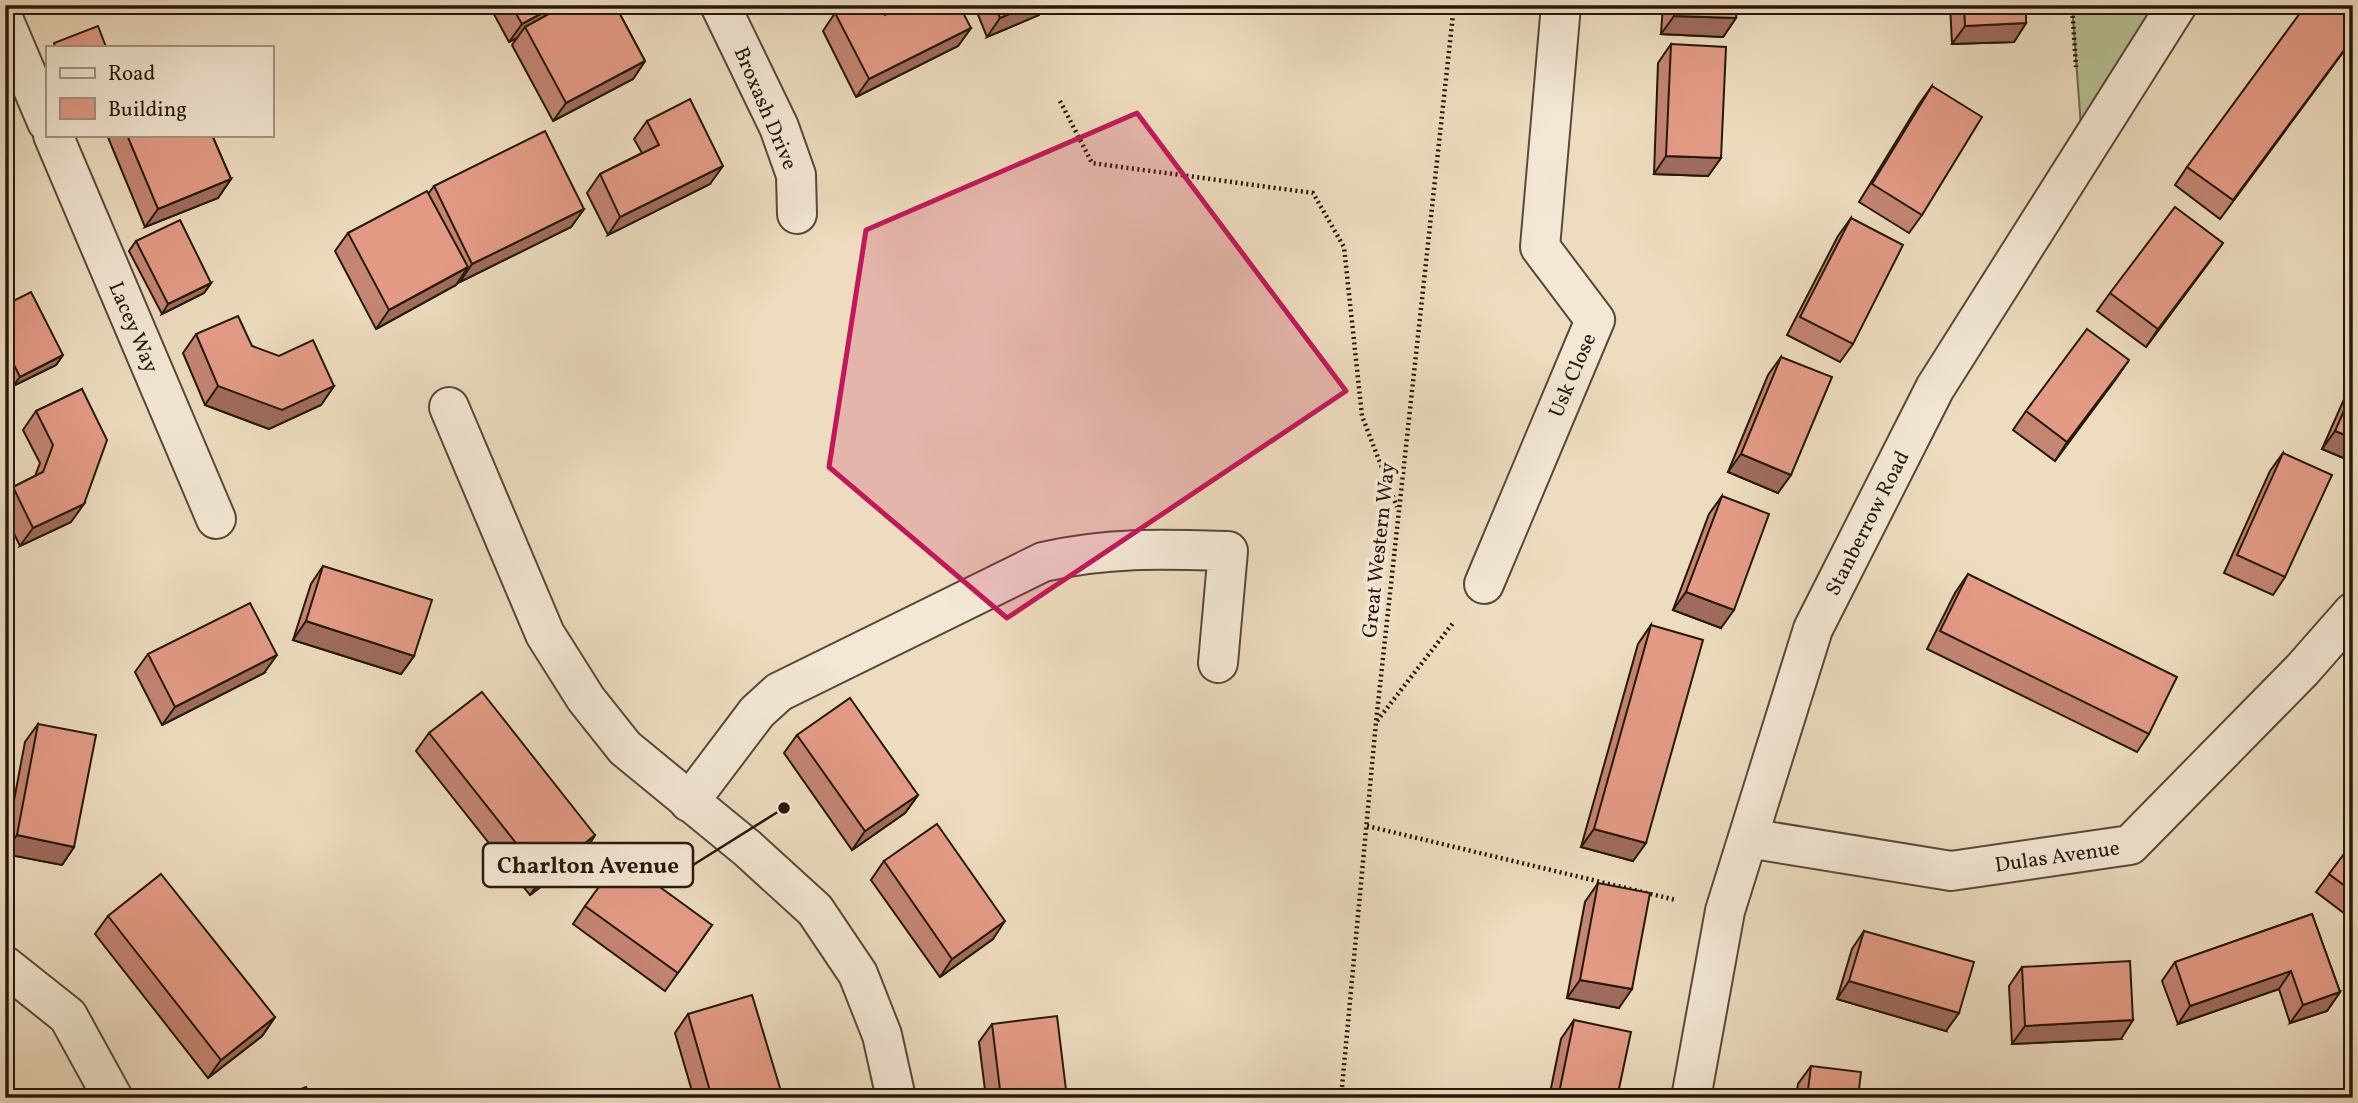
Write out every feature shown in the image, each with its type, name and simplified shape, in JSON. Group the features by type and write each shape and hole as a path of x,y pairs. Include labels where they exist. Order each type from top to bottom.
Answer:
{"street":[{"name":"Broxash Drive","path":"720,5 779,127 796,175 797,214"},
{"name":"Usk Close","path":"1484,584 1595,320 1540,247 1561,5"},
{"name":"Stanberrow Road","path":"1690,1098 1725,911 1814,629 1935,388 2177,5"},
{"path":"5,23 46,120"},
{"name":"Lacey Way","path":"53,136 216,519"},
{"path":"449,407 545,634 586,699 625,748 747,848 815,910 858,974 882,1035 895,1098"},
{"path":"689,802 757,712 779,692 1043,562 1089,551 1138,548 1228,551 1218,663"},
{"name":"Dulas Avenue","path":"1748,838 1951,871 2130,845 2302,670 2353,612"},
{"path":"5,967 68,1016 113,1098"}],"path":[{"name":"Great Western Way","path":"1341,1098 1376,722 1454,5"},
{"path":"1060,101 1092,163 1313,193 1344,247 1362,416 1398,510"},
{"path":"1376,722 1484,584"},
{"path":"1367,826 1725,911"}],"highlighted area":[{"path":"1137,113 1346,391 1007,618 829,467 866,230"}],"green space":[{"path":"2072,5 2177,5 2083,154"}],"building":[{"path":"511,5 557,5 522,24"},
{"path":"565,5 615,5 645,61 566,103 525,27"},
{"path":"850,5 880,5 885,15 904,5 959,5 971,28 869,79 835,13"},
{"path":"994,5 1031,5 1000,18"},
{"path":"1675,5 1737,5 1736,18 1674,16"},
{"path":"1964,5 2026,5 2026,23 1965,26"},
{"path":"2306,5 2353,5 2353,38 2233,200 2187,167"},
{"path":"98,26 106,46 55,46 54,43"},
{"path":"1671,44 1726,47 1721,158 1666,156"},
{"path":"1932,86 1982,117 1922,215 1872,184"},
{"path":"690,99 723,166 620,217 600,174 659,145 647,121"},
{"path":"545,131 584,209 472,264 434,186"},
{"path":"127,136 212,136 231,179 158,209"},
{"path":"427,191 468,267 389,310 348,233"},
{"path":"2175,207 2223,243 2158,329 2110,293"},
{"path":"1851,218 1903,245 1853,344 1800,317"},
{"path":"180,220 211,283 168,304 136,241"},
{"path":"5,269 11,280 5,283"},
{"path":"31,292 63,355 20,377 5,347 5,305"},
{"path":"238,316 252,346 279,356 313,340 334,386 282,410 218,386 196,334"},
{"path":"2087,329 2129,360 2067,442 2026,411"},
{"path":"1781,357 1832,377 1791,475 1741,454"},
{"path":"82,389 107,440 84,504 33,528 13,487 43,472 53,445 36,411"},
{"path":"2353,390 2353,438 2335,431"},
{"path":"2283,453 2332,475 2285,577 2237,555"},
{"path":"1722,496 1769,514 1734,610 1686,592"},
{"path":"323,566 432,600 414,656 306,621"},
{"path":"1968,574 2177,677 2149,734 1940,631"},
{"path":"250,603 277,655 175,707 148,654"},
{"path":"1651,625 1703,640 1646,843 1594,829"},
{"path":"482,692 595,835 543,877 429,733"},
{"path":"850,698 918,795 865,831 797,735"},
{"path":"38,724 96,735 74,847 17,835"},
{"path":"937,824 1005,921 952,959 884,861"},
{"path":"2353,842 2353,892 2329,874"},
{"path":"620,858 712,925 678,973 585,906"},
{"path":"161,874 275,1017 221,1060 108,916"},
{"path":"1598,883 1650,893 1632,989 1580,980"},
{"path":"2312,914 2340,992 2303,1005 2291,971 2190,1006 2175,962"},
{"path":"1864,931 1974,962 1959,1013 1849,981"},
{"path":"2130,961 2133,1020 2025,1026 2022,967"},
{"path":"752,995 783,1098 712,1098 688,1014"},
{"path":"1057,1016 1067,1098 1001,1098 992,1024"},
{"path":"1574,1020 1631,1032 1617,1098 1558,1098"},
{"path":"1811,1066 1861,1072 1858,1098 1807,1098"},
{"path":"306,1087 311,1098 279,1098"}],"place":[{"name":"Charlton Avenue","path":"784,808"}]}
